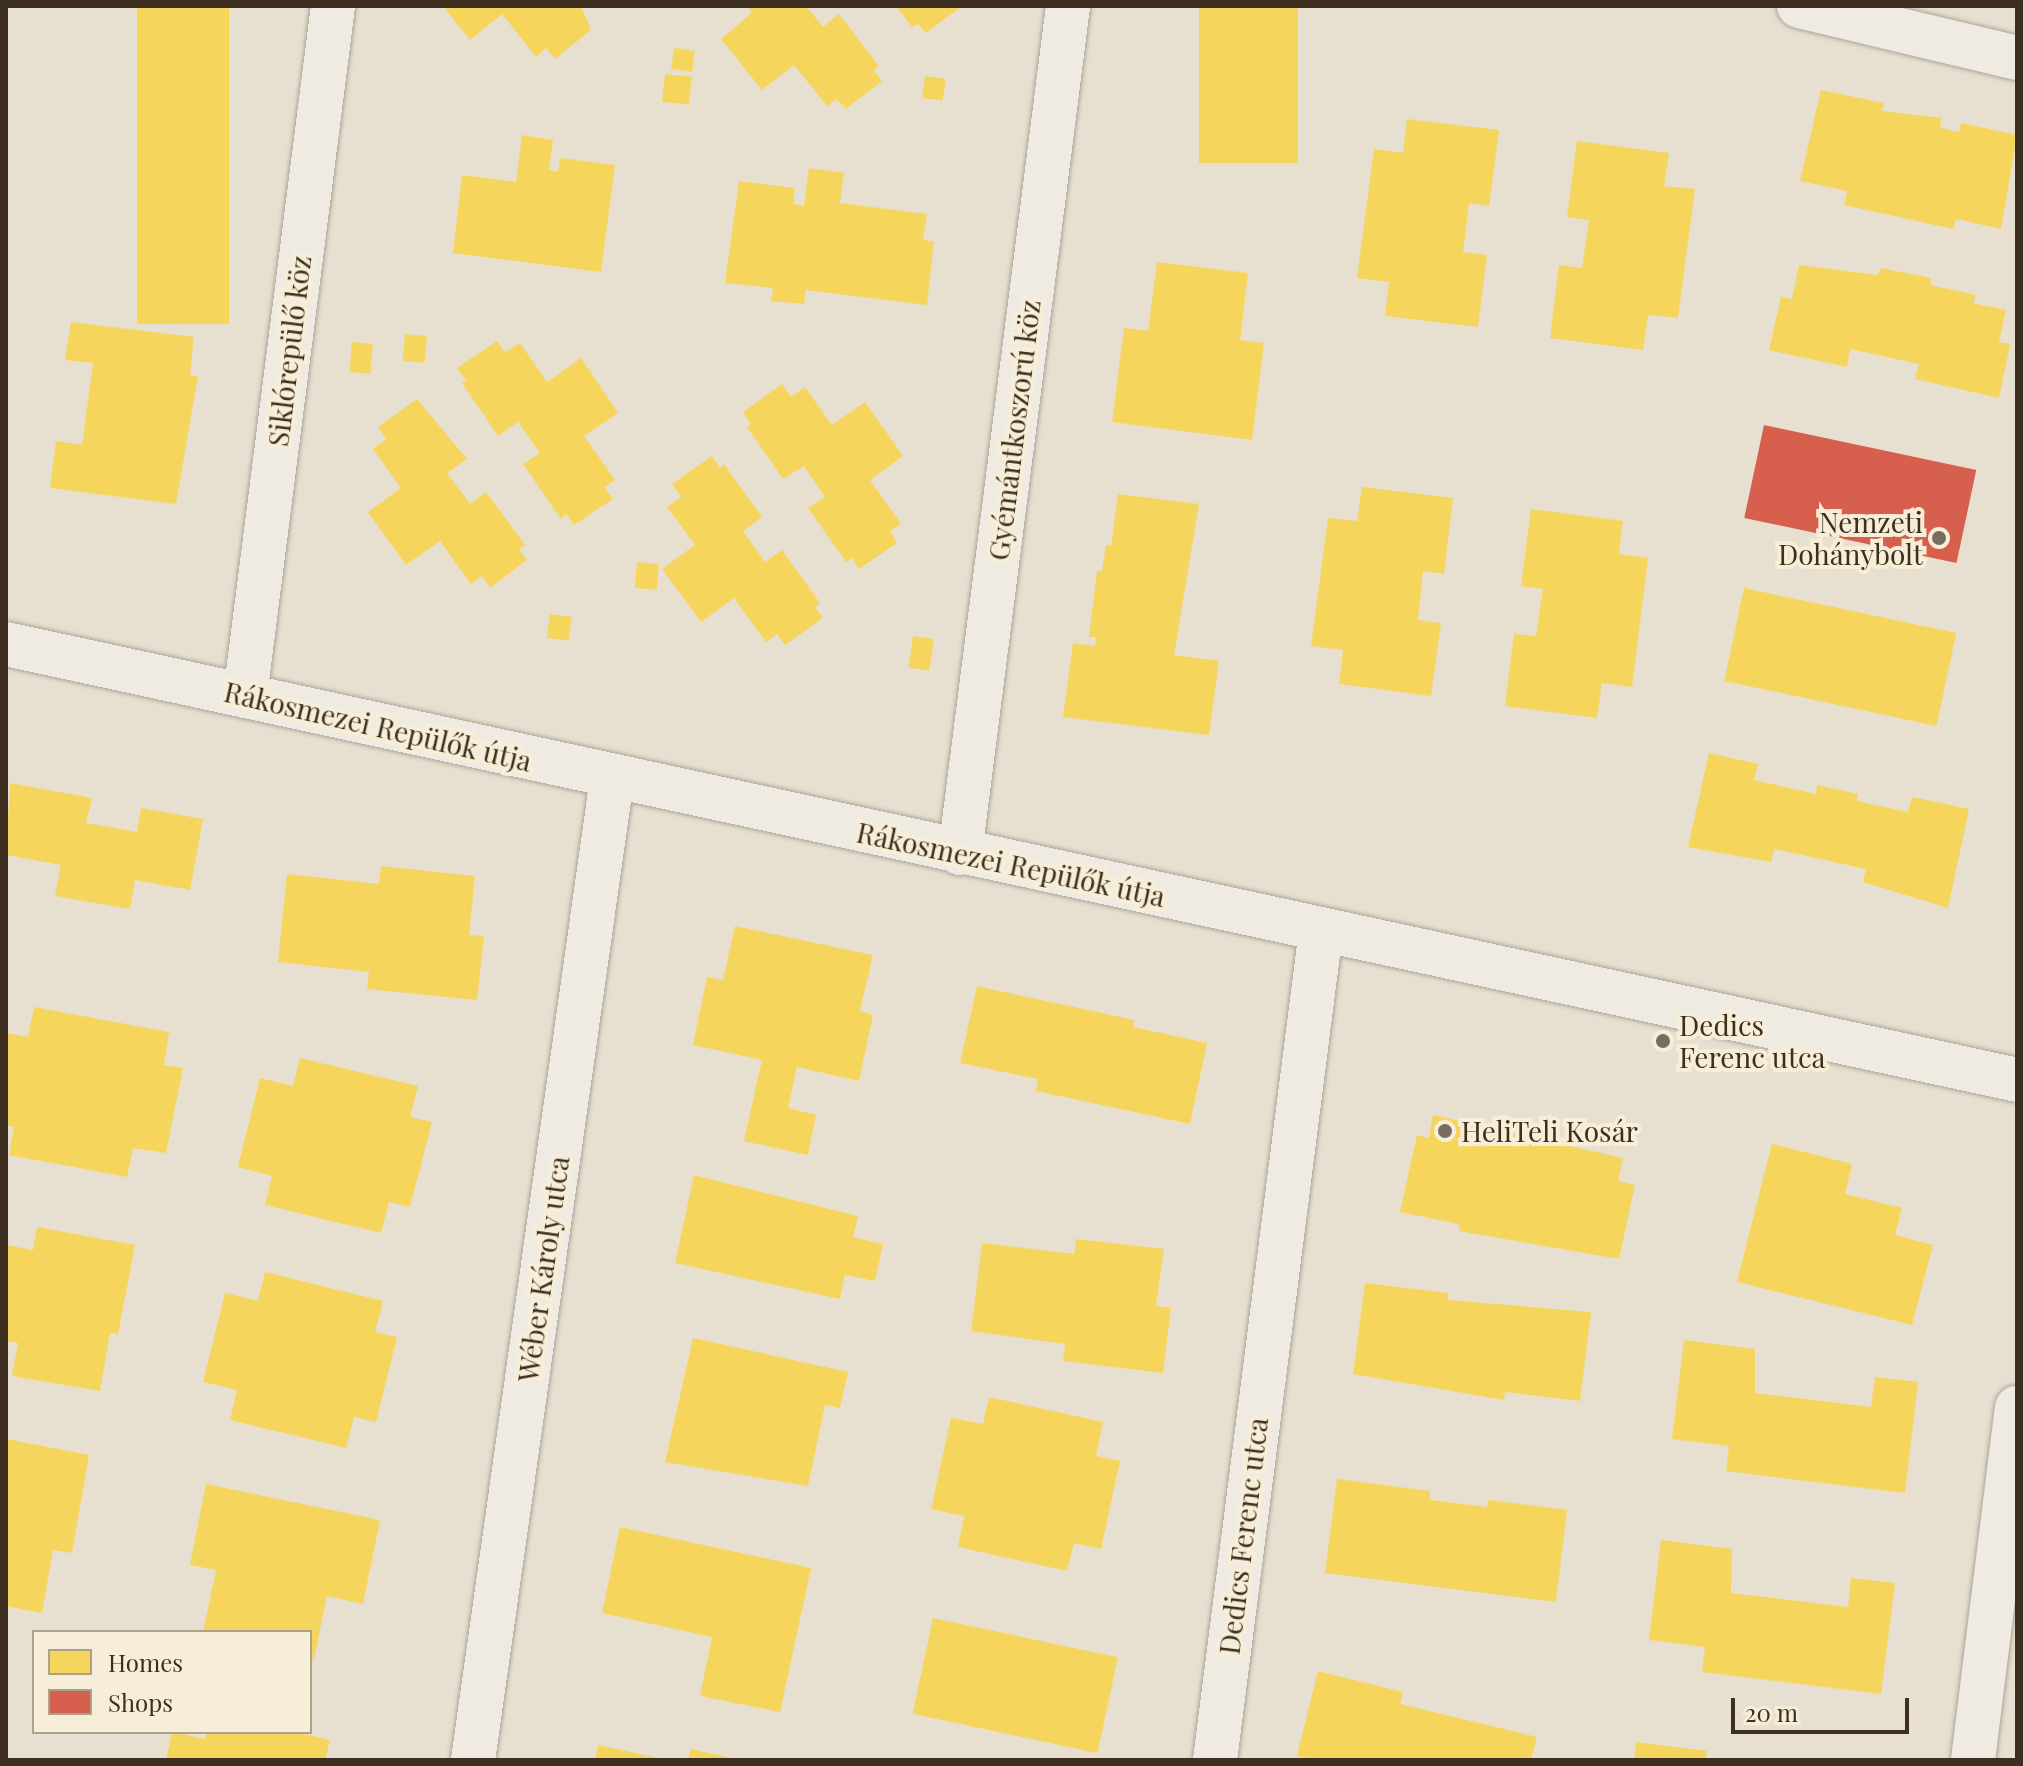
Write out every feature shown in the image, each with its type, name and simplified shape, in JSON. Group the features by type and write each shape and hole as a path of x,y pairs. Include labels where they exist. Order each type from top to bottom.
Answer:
{"street":[{"name":"Siklórepülő köz","path":"245,696 333,6"},
{"name":"Gyémántkoszorú köz","path":"960,853 1068,6"},
{"path":"1799,6 2017,58"},
{"name":"Rákosmezei Repülők útja","path":"6,644 612,778 2017,1080"},
{"name":"Wéber Károly utca","path":"473,1760 612,778"},
{"name":"Dedics Ferenc utca","path":"1215,1760 1321,930"},
{"path":"1973,1760 2017,1408"}],"building: Homes":[{"path":"137,6 229,6 229,324 137,324"},
{"path":"443,6 581,6 591,30 555,59 546,48 536,57 502,14 470,40"},
{"path":"747,6 806,6 823,27 839,14 879,66 874,70 882,81 846,109 837,99 827,106 794,65 762,90 721,39 752,13"},
{"path":"896,6 962,6 926,33 918,24 912,27"},
{"path":"1199,6 1298,6 1298,163 1199,163"},
{"path":"674,48 695,51 692,72 671,69"},
{"path":"665,74 692,77 689,105 662,102"},
{"path":"925,76 946,79 943,101 922,98"},
{"path":"1821,90 1884,103 1882,111 1942,118 1940,128 1959,132 1961,123 2017,135 2001,229 1956,219 1953,229 1844,205 1847,191 1800,181"},
{"path":"1407,119 1499,130 1489,206 1469,203 1463,252 1487,255 1478,327 1385,316 1389,282 1357,278 1374,149 1403,153"},
{"path":"522,135 553,140 549,170 558,172 560,158 615,165 601,272 453,253 462,175 516,182"},
{"path":"1577,141 1669,153 1664,186 1695,189 1678,318 1648,315 1643,350 1550,338 1559,265 1582,268 1589,220 1567,217"},
{"path":"809,168 844,173 840,203 927,214 923,240 934,242 927,305 806,290 804,304 771,301 773,288 725,283 739,181 795,188 793,204 804,206"},
{"path":"1157,262 1248,273 1240,340 1264,343 1252,440 1112,422 1124,328 1148,331"},
{"path":"1799,265 1878,275 1881,268 1931,278 1930,285 1976,295 1973,303 2006,310 1999,342 2010,344 1999,398 1915,379 1919,364 1850,349 1847,367 1769,350 1781,297 1792,299"},
{"path":"71,322 194,337 190,375 198,376 176,504 50,488 56,441 82,445 93,363 65,360"},
{"path":"405,334 427,336 425,363 403,361"},
{"path":"497,341 505,352 520,343 547,382 581,358 618,413 584,436 615,480 604,487 613,499 574,525 566,514 561,519 523,464 540,453 518,422 498,436 462,383 466,380 457,368"},
{"path":"352,342 373,344 370,374 349,372"},
{"path":"782,384 791,397 805,387 832,425 865,402 903,456 870,480 901,524 890,531 897,543 859,569 852,558 846,562 808,508 825,497 804,466 783,479 747,427 751,424 743,412"},
{"path":"417,399 467,459 447,473 470,504 486,492 525,545 519,549 527,560 490,588 482,576 471,584 440,541 406,565 368,512 401,488 373,449 386,439 378,427"},
{"path":"712,456 720,468 724,464 762,517 743,531 765,562 782,550 820,603 815,607 823,618 785,645 777,634 766,642 734,598 701,622 662,569 695,545 667,507 681,497 672,484"},
{"path":"1362,487 1453,498 1444,574 1423,571 1418,620 1441,623 1431,696 1339,684 1343,650 1311,646 1328,518 1357,521"},
{"path":"1118,494 1199,504 1174,655 1219,661 1209,735 1063,717 1073,643 1095,646 1096,637 1089,637 1097,571 1102,571 1106,545 1111,546"},
{"path":"1531,509 1623,521 1619,554 1648,558 1632,687 1602,683 1597,718 1505,706 1514,634 1536,636 1543,589 1521,586"},
{"path":"637,562 659,564 657,590 635,588"},
{"path":"1744,588 1956,633 1937,726 1724,681"},
{"path":"550,614 572,617 568,641 547,638"},
{"path":"913,636 934,639 929,671 909,668"},
{"path":"1709,753 1758,764 1754,780 1816,794 1817,785 1858,794 1857,801 1908,812 1912,797 1969,809 1948,908 1863,882 1866,869 1774,849 1771,862 1688,847"},
{"path":"10,783 92,798 86,823 137,832 141,808 203,819 190,890 135,880 130,909 55,896 61,865 6,855"},
{"path":"381,866 475,876 469,935 484,936 477,1000 367,989 369,972 278,962 287,874 379,884"},
{"path":"735,926 873,955 860,1011 873,1015 859,1081 797,1067 788,1108 816,1115 808,1155 744,1141 762,1060 693,1045 707,977 723,980"},
{"path":"977,986 1134,1020 1133,1027 1207,1043 1190,1124 1036,1091 1038,1079 960,1063"},
{"path":"34,1007 169,1032 164,1065 183,1068 166,1153 133,1148 127,1177 9,1155 14,1127 6,1125 6,1033 28,1037"},
{"path":"300,1058 418,1086 410,1117 432,1122 410,1207 389,1202 381,1233 265,1205 272,1176 238,1167 260,1078 293,1086"},
{"path":"1433,1115 1623,1158 1618,1181 1635,1185 1619,1259 1459,1231 1459,1224 1400,1212 1417,1135 1429,1138"},
{"path":"1772,1144 1852,1164 1845,1194 1902,1208 1895,1235 1933,1245 1912,1325 1737,1282"},
{"path":"694,1175 858,1216 853,1237 883,1244 875,1281 845,1275 840,1299 675,1263"},
{"path":"37,1227 135,1245 118,1334 110,1333 100,1391 12,1376 18,1343 6,1341 6,1245 33,1250"},
{"path":"1076,1239 1164,1249 1156,1306 1171,1308 1163,1373 1063,1361 1065,1344 971,1331 982,1243 1074,1254"},
{"path":"265,1272 383,1301 375,1332 397,1337 376,1422 354,1417 346,1448 230,1420 237,1390 203,1382 225,1293 258,1301"},
{"path":"1365,1283 1448,1293 1448,1300 1591,1312 1580,1401 1505,1392 1504,1400 1353,1374"},
{"path":"693,1338 848,1372 840,1408 825,1405 808,1486 665,1462"},
{"path":"1684,1340 1755,1349 1755,1393 1871,1407 1875,1377 1918,1382 1905,1493 1726,1471 1729,1446 1672,1439"},
{"path":"989,1397 1103,1422 1096,1456 1120,1461 1101,1549 1074,1543 1067,1571 958,1547 964,1516 931,1509 951,1418 983,1424"},
{"path":"6,1439 89,1455 72,1553 53,1550 42,1613 6,1606"},
{"path":"1337,1479 1430,1491 1430,1500 1487,1507 1488,1500 1567,1510 1556,1602 1325,1573"},
{"path":"206,1484 380,1520 363,1604 327,1596 313,1664 312,1630 203,1630 216,1570 190,1565"},
{"path":"620,1527 811,1568 780,1712 700,1696 712,1637 602,1613"},
{"path":"1661,1540 1732,1549 1731,1593 1848,1607 1851,1578 1895,1583 1881,1694 1702,1672 1705,1647 1649,1640"},
{"path":"933,1618 1118,1657 1097,1753 913,1714"},
{"path":"1318,1671 1403,1692 1400,1704 1537,1737 1531,1760 1315,1760 1297,1756"},
{"path":"172,1734 205,1739 206,1734 306,1734 330,1740 325,1760 166,1760"},
{"path":"1636,1742 1707,1751 1706,1760 1634,1760"},
{"path":"598,1745 662,1759 662,1760 595,1760"},
{"path":"690,1749 737,1759 737,1760 688,1760"}],"building: Shops":[{"path":"1764,425 1976,470 1957,563 1744,518"}],"place":[{"name":"Nemzeti Dohánybolt","path":"1939,538"},
{"name":"Dedics Ferenc utca","path":"1663,1041"},
{"name":"HeliTeli Kosár","path":"1445,1131"}]}
